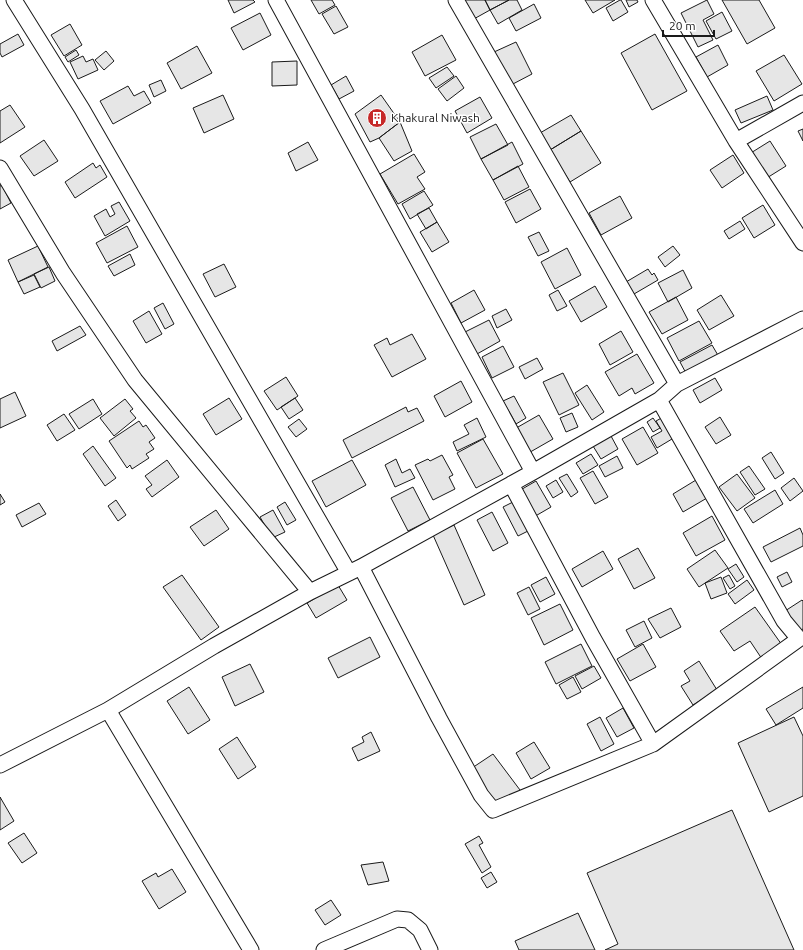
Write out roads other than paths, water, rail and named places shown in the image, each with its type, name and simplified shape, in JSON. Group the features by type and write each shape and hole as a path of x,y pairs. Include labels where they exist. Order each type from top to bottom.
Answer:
{"street":[{"path":"14,0 82,109 355,570 436,711 481,795 493,810 653,744 801,638 784,622 659,400"},
{"path":"276,0 533,472"},
{"path":"456,0 676,384"},
{"path":"653,0 736,141 803,243"},
{"path":"736,141 803,103"},
{"path":"0,168 63,273 134,380 310,592"},
{"path":"0,764 108,710 214,646 310,592 355,570 533,472 659,400 676,384 803,319"},
{"path":"511,484 593,638 653,744"},
{"path":"108,710 251,950"},
{"path":"324,950 397,919 408,920 420,930 430,950"}],"place":[{"name":"Khakural Niwash","path":"377,118"}]}
